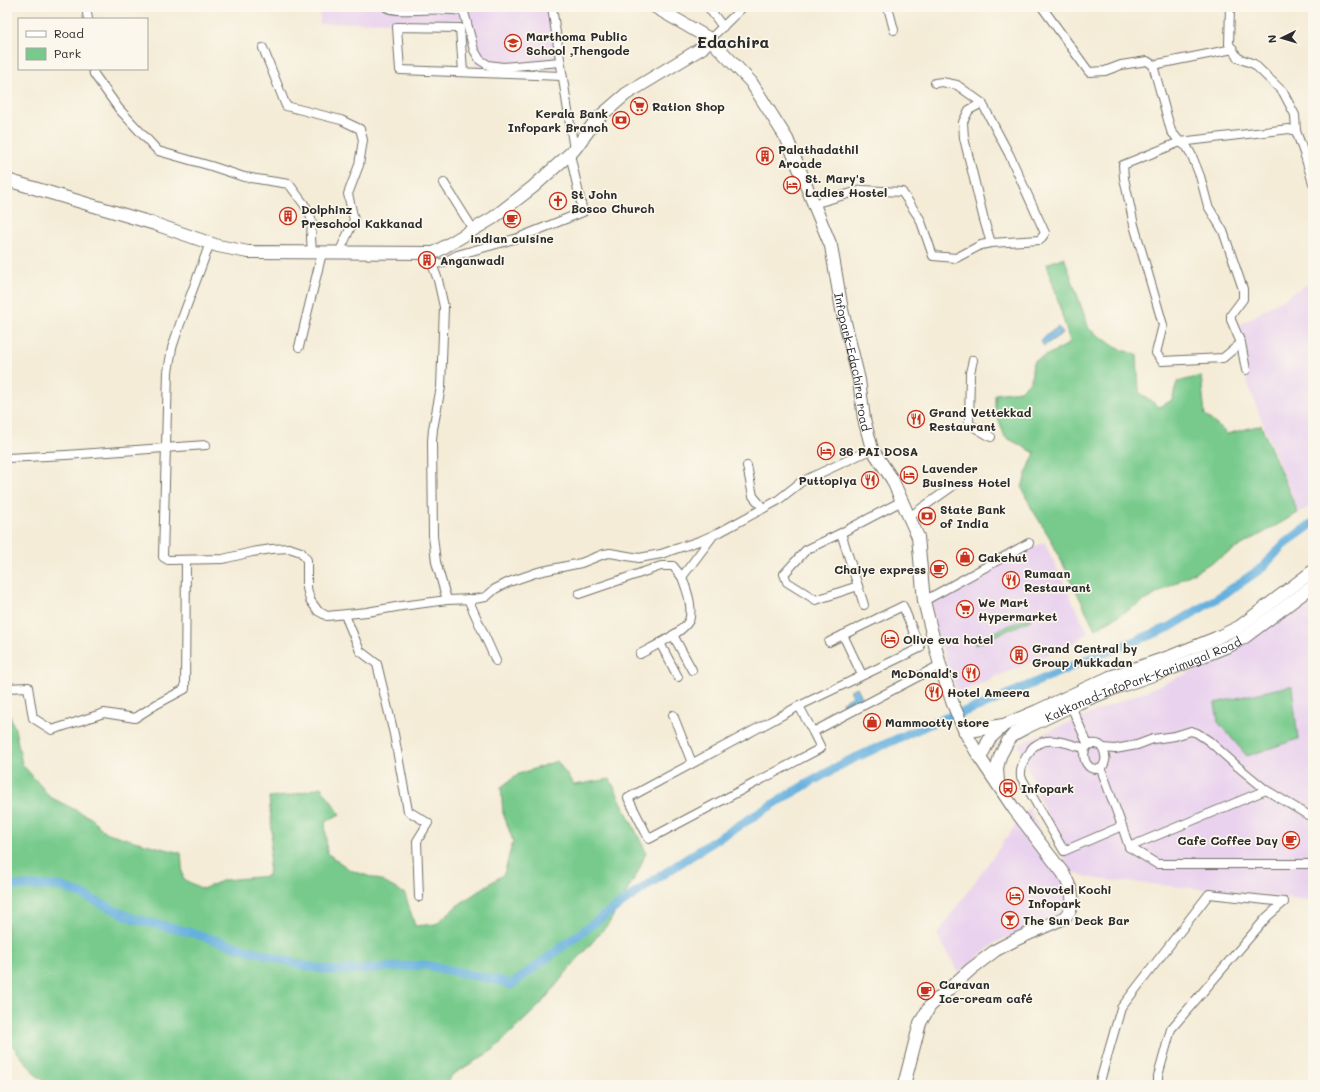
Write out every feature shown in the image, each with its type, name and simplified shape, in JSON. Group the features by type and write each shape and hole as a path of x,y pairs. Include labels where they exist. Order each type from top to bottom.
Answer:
{"main road":[{"name":"Infopark-Edachira road","path":"655,7 710,40 751,82 769,108 787,139 830,246 842,310 860,380 864,419 872,449 892,479 918,537 924,602 940,664 953,704 964,730 980,758"},
{"path":"7,180 155,224 210,243 248,252 339,253 433,258 473,229 493,218 533,187 572,152 597,119 626,94 702,48 710,40"},
{"name":"Kakkanad-InfoPark-Karimugal Road","path":"998,784 997,768 1000,756 1008,741 1014,734 1071,706 1115,688 1238,627 1313,571"},
{"name":"Kakkanad-InfoPark-Karimugal Road","path":"980,758 990,738 1004,725 1110,677 1153,668 1230,645 1245,637 1313,586"},
{"path":"964,730 1004,725"},
{"path":"904,1085 920,1023 930,1006 987,957 1017,939 1064,918 1070,912 1072,904 1072,894 1069,883 1063,873 1014,809 980,758"}],"street":[{"path":"86,7 88,18"},
{"path":"386,7 388,9 401,10 452,9 464,12 474,50 480,60 488,65 503,67 560,62"},
{"path":"433,258 443,263 457,255 518,238 584,212 572,152 552,7"},
{"path":"708,7 723,27"},
{"path":"710,40 743,7"},
{"path":"888,7 894,30"},
{"path":"1042,7 1089,72 1105,71 1121,65 1136,62 1148,61 1152,65 1171,131 1192,156 1200,176 1208,206 1222,231 1243,289 1243,299 1231,315 1231,320 1241,344 1246,370"},
{"path":"1230,7 1230,44 1238,58 1254,64 1283,92 1295,115 1296,131 1313,183"},
{"path":"463,72 460,28 397,27 400,70 562,76"},
{"path":"263,48 286,106 341,120 360,129 363,140 359,165 348,194 354,220 339,253"},
{"path":"1152,65 1233,49"},
{"path":"93,70 94,74 119,109 158,151 179,156 244,177 289,184 309,211 317,253 299,347"},
{"path":"813,204 862,190 902,192 920,219 933,256 956,258 981,245 1040,240 1045,233 1009,154 982,103 957,84 942,82 935,83"},
{"path":"982,103 969,110 963,122 964,138 991,243"},
{"path":"1241,344 1223,358 1162,361 1156,353 1163,325 1134,225 1124,178 1123,165 1180,142 1289,129 1296,131"},
{"path":"444,182 473,229"},
{"path":"210,243 172,348 168,372 163,557 168,560 223,559 252,552 289,548 301,552 307,560 307,588 310,600 318,612 327,616 345,615 447,600 486,596 503,584 524,576 581,563 604,554 610,553 639,558 661,554 712,536 777,501 802,482 872,449"},
{"path":"433,258 444,307 441,387 433,429 433,536 436,562 447,600"},
{"path":"973,360 970,373 969,424 991,437"},
{"path":"7,458 165,449 206,445"},
{"path":"747,466 753,496 763,508"},
{"path":"909,517 953,486"},
{"path":"858,586 816,600 787,582 784,574 806,550 902,501"},
{"path":"841,533 864,605"},
{"path":"682,577 712,536"},
{"path":"924,602 1029,543"},
{"path":"7,688 28,687 33,718 52,730 104,713 135,718 185,688 186,560"},
{"path":"579,594 661,566 673,566 682,577 690,602 690,619 684,627 673,635 640,654"},
{"path":"468,599 496,661"},
{"path":"799,706 821,748 649,839 628,798 799,706 920,648 903,606 830,642"},
{"path":"345,615 360,652 377,664 394,734 408,811 428,823 417,841 419,897"},
{"path":"673,635 692,670"},
{"path":"843,635 862,675"},
{"path":"660,643 678,677"},
{"path":"813,732 940,664"},
{"path":"1071,706 1086,746 1084,755 1086,764 1092,768 1101,769"},
{"path":"673,715 692,763"},
{"path":"1103,748 1115,749 1137,745 1153,739 1175,736 1191,731 1209,741 1266,790 1313,818"},
{"path":"1101,769 1105,763 1106,757 1101,745 1096,743 1086,746 1056,741 1044,742 1036,745 1025,756 1020,768 1021,777 1064,851 1122,826"},
{"path":"1101,769 1129,847 1157,864 1313,864"},
{"path":"1129,847 1266,790"},
{"path":"1100,1085 1121,1008 1208,894 1284,902 1268,917 1171,1029 1158,1076 1158,1085"}],"shaded area":[{"name":"Marthoma Public School ,Thengode","path":"320,7 552,7 561,68 476,66 460,19 320,24"},
{"path":"1313,281 1313,505 1298,513 1247,382 1245,348 1241,324"},
{"path":"1044,542 1088,633 1068,646 958,693 936,631 931,596"},
{"path":"1313,597 1313,900 1097,879 1070,872 1018,744 1203,667"},
{"name":"Novotel Kochi Infopark","path":"1029,807 1065,887 1067,906 1057,917 996,942 959,973 937,934"}],"green space":[{"path":"1064,257 1089,329 1117,348 1137,355 1139,392 1159,407 1172,400 1177,382 1201,376 1205,415 1227,434 1261,425 1298,513 1095,629 1050,538 1032,509 1022,488 1035,453 1005,437 995,409 995,394 1020,391 1031,381 1033,362 1070,342 1047,264"},
{"path":"1030,617 1031,620 975,645 973,641"},
{"path":"1289,686 1292,687 1298,739 1247,756 1218,722 1215,703"},
{"path":"7,709 15,729 22,764 50,797 91,818 105,832 181,853 183,879 202,889 225,880 268,876 272,832 269,797 289,796 321,787 340,814 325,822 327,853 350,870 380,880 405,894 415,926 436,924 458,905 504,874 513,841 503,813 501,787 519,774 557,761 574,785 610,779 646,852 639,870 609,923 540,1005 493,1050 452,1075 445,1085 49,1085 36,1075 7,1039"}],"water":[{"path":"1058,327 1063,333 1044,346 1040,340"},
{"path":"857,687 863,699 844,708 842,702 853,696 850,690"}],"waterway":[{"path":"85,896 134,919 189,932 305,966 335,971 425,965 505,982 511,985 602,917 659,877 788,795 846,762 932,723 991,702 1070,667 1170,627 1224,594 1262,568 1284,544 1313,523"},
{"path":"7,886 60,886 88,897"}],"place":[{"name":"Marthoma Public School ,Thengode","path":"513,43"},
{"name":"Ration Shop","path":"639,106"},
{"name":"Kerala Bank Infopark Branch","path":"621,120"},
{"name":"Palathadathil Arcade","path":"765,156"},
{"name":"St. Mary's Ladies Hostel","path":"792,185"},
{"name":"St John Bosco Church","path":"558,201"},
{"name":"Dolphinz Preschool Kakkanad","path":"288,216"},
{"name":"indian cuisine","path":"512,219"},
{"name":"Anganwadi","path":"427,260"},
{"name":"Grand Vettekkad Restaurant","path":"916,419"},
{"name":"36 PAI DOSA","path":"826,451"},
{"name":"Lavender Business Hotel","path":"909,475"},
{"name":"Puttopiya","path":"870,480"},
{"name":"State Bank of India","path":"927,516"},
{"name":"Cakehut","path":"965,557"},
{"name":"Chaiye express","path":"939,569"},
{"name":"Rumaan Restaurant","path":"1011,580"},
{"name":"We Mart Hypermarket","path":"965,609"},
{"name":"Olive eva hotel","path":"890,639"},
{"name":"Grand Central by Group Mukkadan","path":"1019,655"},
{"name":"McDonald's","path":"971,673"},
{"name":"Hotel Ameera","path":"934,692"},
{"name":"Mammootty store","path":"872,722"},
{"name":"Infopark","path":"1008,788"},
{"name":"Cafe Coffee Day","path":"1291,840"},
{"name":"Novotel Kochi Infopark","path":"1015,896"},
{"name":"The Sun Deck Bar","path":"1010,920"},
{"name":"Caravan Ice-cream café","path":"926,991"}],"district":[{"name":"Edachira","path":"733,41"}]}
